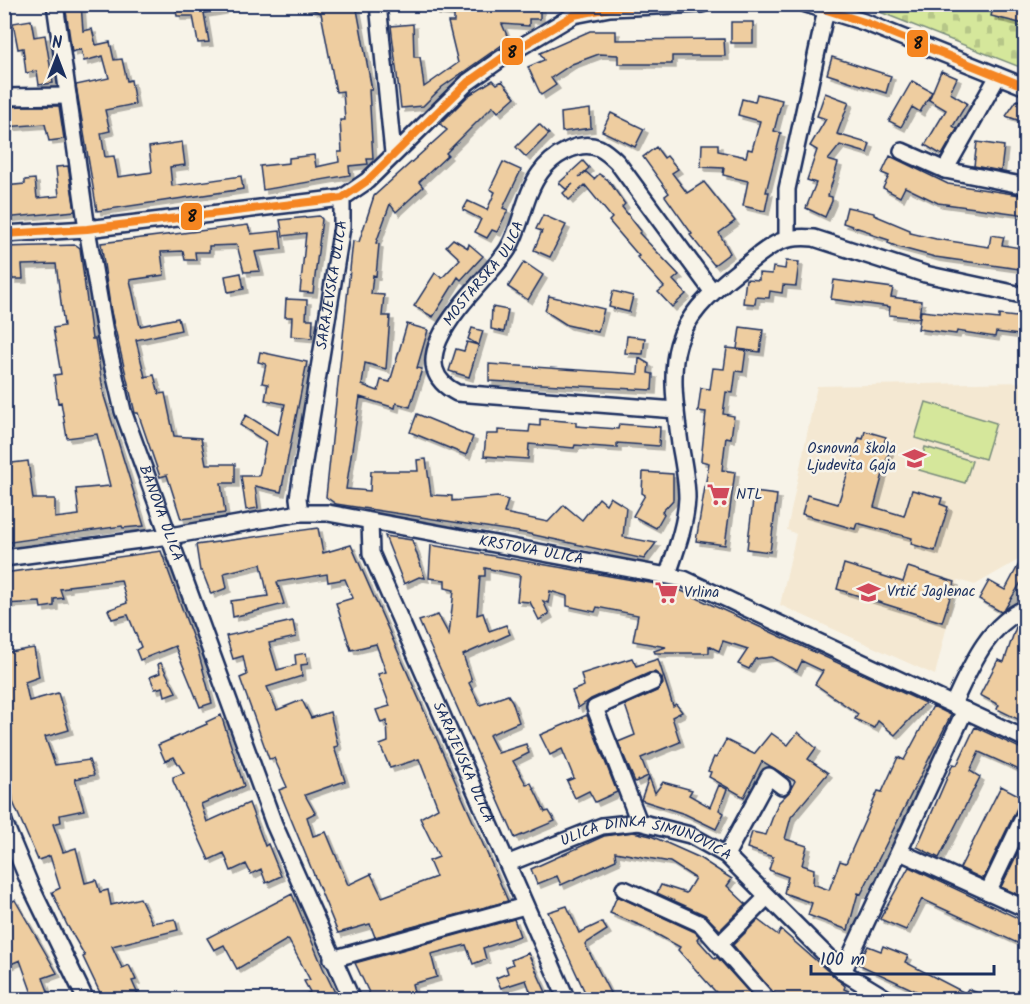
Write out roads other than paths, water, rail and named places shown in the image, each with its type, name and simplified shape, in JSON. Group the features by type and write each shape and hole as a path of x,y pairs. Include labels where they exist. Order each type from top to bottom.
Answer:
{"street":[{"name":"BANOVA ULICA","path":"55,4 87,229 106,338 123,411 274,824 332,959 352,999"},
{"path":"378,4 393,153"},
{"path":"4,234 87,229 342,198 357,189 468,81 568,10 702,4"},
{"path":"806,4 864,22 1026,87"},
{"path":"787,237 787,189 826,10"},
{"path":"945,170 998,76"},
{"path":"4,97 68,96"},
{"name":"MOSTARSKA ULICA","path":"676,410 457,393 445,387 435,372 435,350 452,316 508,249 539,173 561,153 581,146 599,148 617,162 712,291"},
{"path":"902,151 945,170 1026,186"},
{"name":"SARAJEVSKA ULICA","path":"300,513 298,498 342,227 342,198"},
{"path":"668,574 682,529 687,500 673,370 677,346 684,327 697,307 712,291 777,241 787,237 814,238 925,274 1026,296"},
{"name":"KRSTOVA ULICA","path":"4,558 170,536 300,513 328,513 668,574 764,615 1026,739"},
{"name":"SARAJEVSKA ULICA","path":"370,522 371,553 567,999"},
{"path":"843,972 900,852 959,707 973,663 990,635 1003,622 1026,608"},
{"path":"639,822 596,708 653,682"},
{"path":"726,855 769,776 782,786"},
{"path":"988,892 1026,812"},
{"path":"4,822 31,887 86,999"},
{"name":"ULICA DINKA ŠIMUNOVIĆA","path":"509,863 602,826 639,822 690,836 726,855 843,972 889,999"},
{"path":"900,852 1026,909"},
{"path":"624,889 701,924 768,999"},
{"path":"720,944 767,897"},
{"path":"332,959 525,906"}],"place":[{"name":"Osnovna škola Ljudevita Gaja","path":"914,458"},
{"name":"NTL","path":"718,495"},
{"name":"Vrtić Jaglenac","path":"869,592"},
{"name":"Vrlina","path":"666,593"}]}
